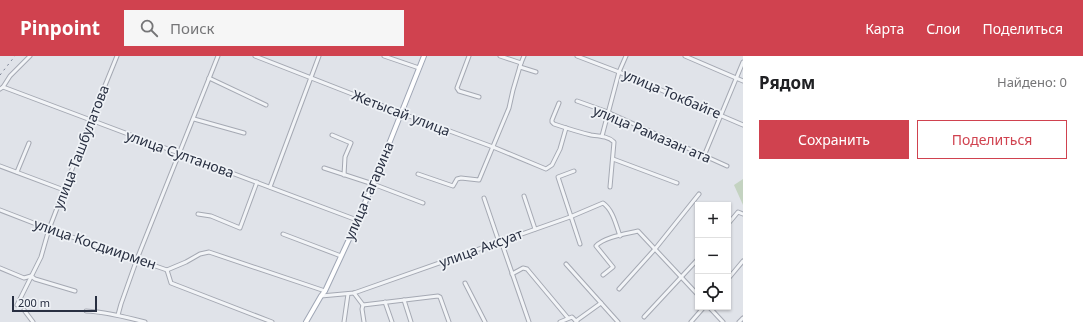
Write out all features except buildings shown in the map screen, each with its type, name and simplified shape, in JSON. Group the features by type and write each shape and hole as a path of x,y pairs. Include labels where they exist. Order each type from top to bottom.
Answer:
{"main road":[{"name":"улица Гагарина","path":"306,322 325,291 373,184 424,56"}],"street":[{"path":"1,88 10,76 30,56"},
{"name":"улица Ташбулатова","path":"17,305 41,257 49,229 90,120 117,56"},
{"path":"118,315 137,259 218,56"},
{"name":"Жетысай улица","path":"256,56 401,113 493,147 546,169 552,165 560,149 566,128"},
{"path":"270,187 319,56"},
{"path":"384,56 419,68"},
{"path":"469,56 457,88 479,96"},
{"path":"500,56 536,72"},
{"path":"418,174 453,186 457,179 461,178 479,180 509,108 520,65 524,56"},
{"name":"улица Токбайге","path":"578,56 743,125"},
{"path":"602,136 619,72 626,56"},
{"path":"685,56 743,81"},
{"path":"704,156 743,62"},
{"path":"209,78 266,105"},
{"name":"улица Султанова","path":"1,88 180,153 357,220"},
{"name":"улица Рамазан ата","path":"577,101 609,113 727,166"},
{"path":"560,103 552,122 554,124 591,135 602,136 614,142 610,188"},
{"path":"194,119 244,133"},
{"path":"332,135 352,143 345,157 344,174"},
{"path":"17,172 29,143"},
{"path":"613,159 677,183"},
{"path":"0,166 64,190"},
{"path":"324,168 373,184 423,203"},
{"path":"574,171 558,177 580,244"},
{"path":"198,214 211,216 240,228 257,182"},
{"path":"618,289 654,249 699,194"},
{"path":"524,196 535,229"},
{"path":"484,198 528,322"},
{"name":"улица Аксуат","path":"321,296 354,293 570,217 604,203 612,214 620,236"},
{"name":"улица Косдиирмен","path":"0,210 49,229 167,270 200,254 209,252 325,291"},
{"path":"731,220 738,212 743,214"},
{"path":"603,275 613,266 596,246 597,244 638,231 695,292"},
{"path":"283,234 341,256"},
{"path":"644,317 682,278 695,262"},
{"path":"731,276 743,262"},
{"path":"566,264 618,322"},
{"path":"0,268 24,278 31,276 35,279 75,291"},
{"path":"512,274 523,268 527,269 568,318"},
{"path":"167,270 171,283 272,322"},
{"path":"465,283 485,322"},
{"path":"354,293 363,304 362,309 364,322"},
{"path":"344,322 348,294"},
{"path":"363,304 438,296 440,297 449,322"},
{"path":"404,300 411,322"},
{"path":"385,302 392,322"},
{"path":"560,322 572,316 576,321 601,302"},
{"path":"24,310 34,322"},
{"path":"691,322 701,310"},
{"path":"712,310 723,322"},
{"path":"86,311 96,311 118,315 145,322"},
{"path":"739,322 743,318"}],"green space":[{"path":"743,179 743,205 734,185"}],"railway":[{"path":"0,75 15,56"}]}
